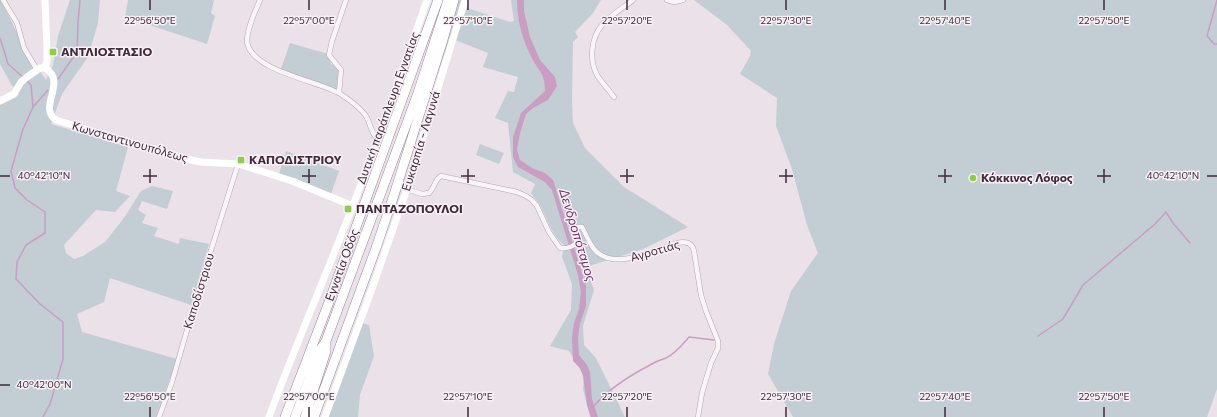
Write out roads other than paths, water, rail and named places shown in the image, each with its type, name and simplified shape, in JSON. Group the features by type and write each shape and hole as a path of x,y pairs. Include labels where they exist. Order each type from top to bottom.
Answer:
{"highway":[{"name":"Εγνατία Οδός","path":"285,417 332,295 438,0"},
{"name":"Εγνατία Οδός","path":"326,341 418,93 448,0"},
{"path":"314,417 394,198 454,0"},
{"path":"295,417 320,350 326,341"},
{"path":"305,417 326,351 326,341"}],"street":[{"path":"3,0 17,22 24,48 37,70"},
{"path":"0,101 14,94 22,82 37,70 40,68 45,68 47,61 45,0"},
{"path":"260,0 247,37 248,47 254,56 279,70 339,93 363,113 368,120 377,140"},
{"path":"339,93 341,70 329,55 332,41 346,0"},
{"name":"Δυτική παράπλευρη Εγνατίας","path":"269,417 353,206 427,0"},
{"name":"Ευκαρπία - Λαγυνά","path":"324,417 371,292 407,189 465,0"},
{"path":"614,97 597,75 594,68 592,54 593,46 602,25 633,0"},
{"path":"667,0 674,2 683,0"},
{"name":"Κωνσταντινουπόλεως","path":"45,68 53,77 54,86 49,111 51,116 56,120 177,157 201,162 238,164 292,181 353,206"},
{"name":"Καποδίστριου","path":"159,417 172,382 238,164"},
{"name":"Αγροτιάς","path":"407,189 422,194 428,194 432,190 438,178 441,176 517,192 532,200 537,206 555,243 560,248 565,249 575,244 577,240 576,229 579,226 582,227 594,249 600,255 614,260 629,259 682,242 692,245 701,295 718,341 718,348 711,363 702,393 698,417"}],"waterway":[{"path":"58,79 77,52 80,0"},
{"path":"1217,0 1207,36 1214,44 1217,44"},
{"path":"0,38 8,64 24,78"},
{"path":"26,80 31,85 33,107 23,129 11,171 15,188 27,200 45,212 45,233 26,245 17,262 16,279 40,304 63,322 63,359 50,404 43,417"},
{"path":"33,107 48,90"},
{"path":"1038,336 1063,319 1083,285 1155,224 1166,212 1190,243"},
{"path":"593,407 605,394 627,378 673,354 689,337 714,340"}],"place":[{"name":"ΑΝΤΛΙΟΣΤΑΣΙΟ","path":"53,52"},
{"name":"ΚΑΠΟΔΙΣΤΡΙΟΥ","path":"241,160"},
{"name":"Κόκκινος Λόφος","path":"973,178"},
{"name":"ΠΑΝΤΑΖΟΠΟΥΛΟΙ","path":"348,209"}],"water label":[{"name":"Δενδροπόταμος","path":"578,235"}]}
